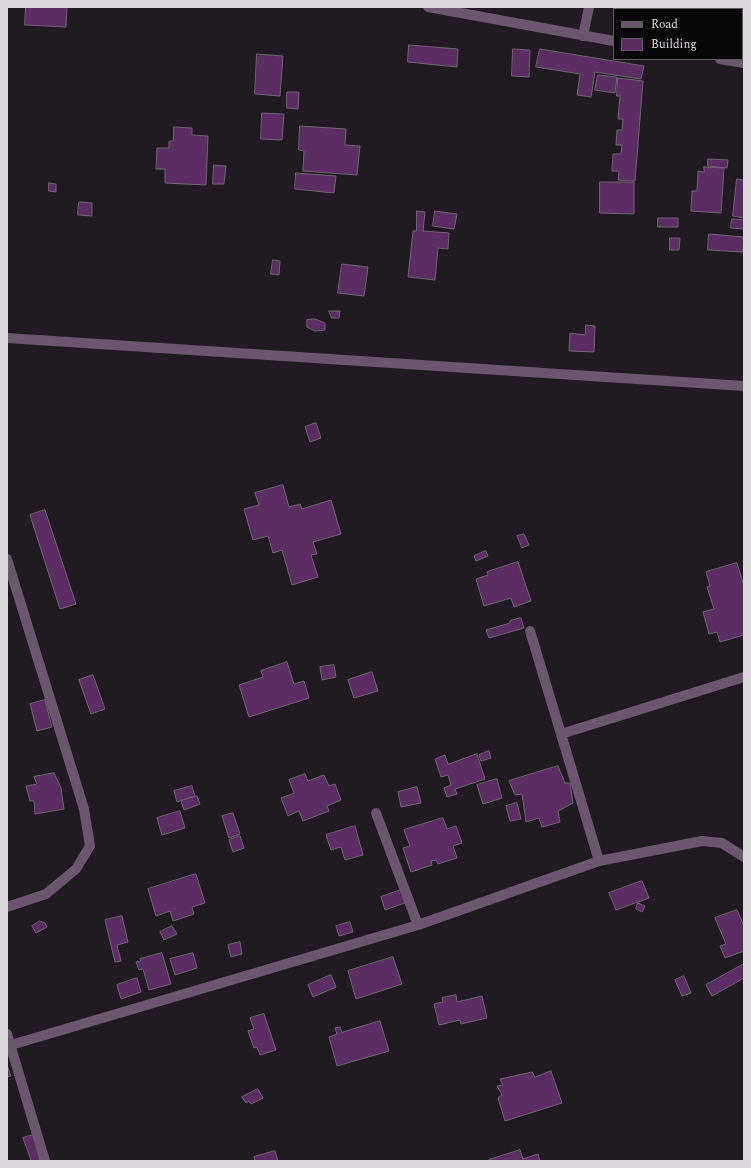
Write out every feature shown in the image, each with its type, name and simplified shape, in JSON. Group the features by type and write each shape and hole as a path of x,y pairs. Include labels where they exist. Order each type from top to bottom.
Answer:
{"street":[{"path":"428,7 613,41"},
{"path":"583,36 589,7"},
{"path":"726,60 744,63"},
{"path":"7,338 744,386"},
{"path":"7,559 84,809 90,846 76,869 46,894 7,907"},
{"path":"530,631 599,862"},
{"path":"561,734 744,677"},
{"path":"376,812 418,925"},
{"path":"11,1045 418,925 599,862 702,841 722,843 744,857"},
{"path":"7,1034 46,1161"}],"building":[{"path":"26,7 67,7 66,27 25,25"},
{"path":"646,7 686,7 686,8"},
{"path":"744,7 743,13 743,8 724,8"},
{"path":"409,45 458,49 457,67 408,62"},
{"path":"513,49 530,50 529,77 512,76"},
{"path":"540,49 644,66 641,79 595,72 591,97 577,95 580,74 536,67"},
{"path":"257,54 283,56 280,96 255,94"},
{"path":"598,75 617,77 615,93 595,90"},
{"path":"618,78 643,81 635,181 618,180 619,171 612,171 613,154 621,154 622,145 616,145 617,130 622,130 623,119 618,119 620,96 617,96"},
{"path":"287,92 299,92 298,109 287,108"},
{"path":"262,113 284,114 282,140 261,139"},
{"path":"300,126 346,129 345,145 360,146 357,175 303,171 304,151 299,150"},
{"path":"174,127 192,128 192,135 208,136 206,185 165,183 165,169 156,169 157,148 169,148 169,141 173,141"},
{"path":"708,159 728,160 727,168 708,166"},
{"path":"214,165 226,166 224,184 213,184"},
{"path":"704,167 724,168 721,213 691,211 692,191 697,191 698,171 704,172"},
{"path":"296,173 336,176 334,193 295,189"},
{"path":"737,179 744,180 744,218 733,216"},
{"path":"600,182 634,182 634,214 600,213"},
{"path":"49,183 56,184 56,192 49,191"},
{"path":"79,202 92,203 92,216 78,215"},
{"path":"417,211 425,212 423,231 449,233 448,249 438,248 435,280 408,277 413,231 416,231"},
{"path":"435,211 457,214 454,229 433,226"},
{"path":"658,218 678,218 678,227 658,227"},
{"path":"732,219 744,220 744,229 731,228"},
{"path":"709,234 744,237 743,252 708,250"},
{"path":"670,238 680,238 679,250 670,250"},
{"path":"273,260 280,261 279,275 271,274"},
{"path":"342,264 368,267 364,296 338,293"},
{"path":"329,311 340,311 339,318 332,318"},
{"path":"315,319 325,323 325,330 315,331 307,327 307,320"},
{"path":"586,325 595,326 594,352 569,351 570,333 585,335"},
{"path":"316,423 321,438 310,442 305,427"},
{"path":"283,485 289,507 300,504 302,509 331,500 341,534 313,542 317,554 311,555 318,577 292,585 282,550 273,553 268,536 253,540 244,509 259,505 255,493"},
{"path":"45,510 76,604 60,609 30,515"},
{"path":"524,534 529,545 522,548 517,536"},
{"path":"486,551 488,556 476,561 474,556"},
{"path":"518,562 531,601 514,607 511,598 484,606 476,579 488,575 487,572"},
{"path":"737,563 744,586 744,635 720,642 717,632 709,634 703,612 714,609 707,587 710,586 706,572"},
{"path":"521,618 524,628 489,638 486,630"},
{"path":"287,662 294,684 304,681 309,698 249,717 239,685 263,677 261,671"},
{"path":"334,665 336,677 322,680 320,667"},
{"path":"372,672 378,691 354,698 348,680"},
{"path":"93,675 105,709 91,714 79,680"},
{"path":"45,700 52,727 37,731 30,704"},
{"path":"489,751 491,758 481,761 479,755"},
{"path":"477,754 485,779 455,789 457,794 447,797 444,788 451,785 448,775 441,777 435,759 445,755 448,764"},
{"path":"558,766 565,783 570,783 573,803 558,811 560,822 542,827 539,818 526,822 522,794 515,795 509,781"},
{"path":"54,773 61,788 64,809 35,814 34,801 30,801 26,786 37,784 34,777"},
{"path":"305,774 308,781 324,775 329,786 335,784 341,800 327,806 329,811 303,821 299,811 288,816 281,798 294,793 289,780"},
{"path":"497,779 502,798 483,804 477,785"},
{"path":"192,786 195,796 177,802 174,791"},
{"path":"417,787 421,803 401,807 398,792"},
{"path":"197,796 200,804 184,810 181,801"},
{"path":"517,803 521,819 510,821 506,806"},
{"path":"180,811 185,828 162,835 157,818"},
{"path":"233,813 240,834 229,838 222,816"},
{"path":"443,818 447,829 456,826 462,843 453,846 457,858 438,864 436,860 431,861 432,865 411,872 403,848 410,846 404,830"},
{"path":"355,826 363,855 345,860 341,847 331,850 326,835"},
{"path":"240,836 244,848 233,852 229,840"},
{"path":"196,874 205,903 192,907 194,914 173,921 170,911 156,916 148,889"},
{"path":"642,881 649,898 616,910 609,893"},
{"path":"401,890 405,903 385,910 381,897"},
{"path":"638,903 645,906 642,912 636,909"},
{"path":"737,910 744,926 744,951 725,958 720,946 726,944 715,918"},
{"path":"122,916 128,942 117,945 121,961 115,962 105,920"},
{"path":"40,921 45,923 47,927 36,933 32,926"},
{"path":"350,922 353,932 339,936 336,926"},
{"path":"172,926 177,934 164,940 160,932"},
{"path":"240,942 242,954 231,957 228,945"},
{"path":"162,953 171,984 149,990 143,969 139,970 136,962 141,961 140,959"},
{"path":"193,953 197,968 175,975 170,959"},
{"path":"393,957 402,984 356,999 348,971"},
{"path":"744,964 744,978 712,996 706,985"},
{"path":"331,975 336,987 313,997 308,985"},
{"path":"684,976 691,993 682,996 675,980"},
{"path":"137,978 141,992 121,999 117,985"},
{"path":"456,995 457,1002 482,996 487,1018 461,1024 460,1020 439,1025 434,1004 443,1002 442,998"},
{"path":"264,1014 276,1050 260,1055 257,1047 254,1048 248,1031 254,1029 250,1018"},
{"path":"380,1021 389,1051 337,1066 329,1037 337,1034 335,1028 340,1027 342,1032"},
{"path":"7,1065 11,1076 7,1077"},
{"path":"551,1071 562,1103 505,1121 498,1098 502,1095 497,1086 503,1085 500,1079 532,1072 535,1077"},
{"path":"258,1089 263,1098 251,1104 249,1101 246,1103 242,1097"},
{"path":"33,1135 42,1161 28,1161 31,1160 23,1138"},
{"path":"520,1150 523,1159 538,1154 540,1161 489,1161 489,1160"},
{"path":"275,1151 278,1161 255,1161 254,1157"}]}
